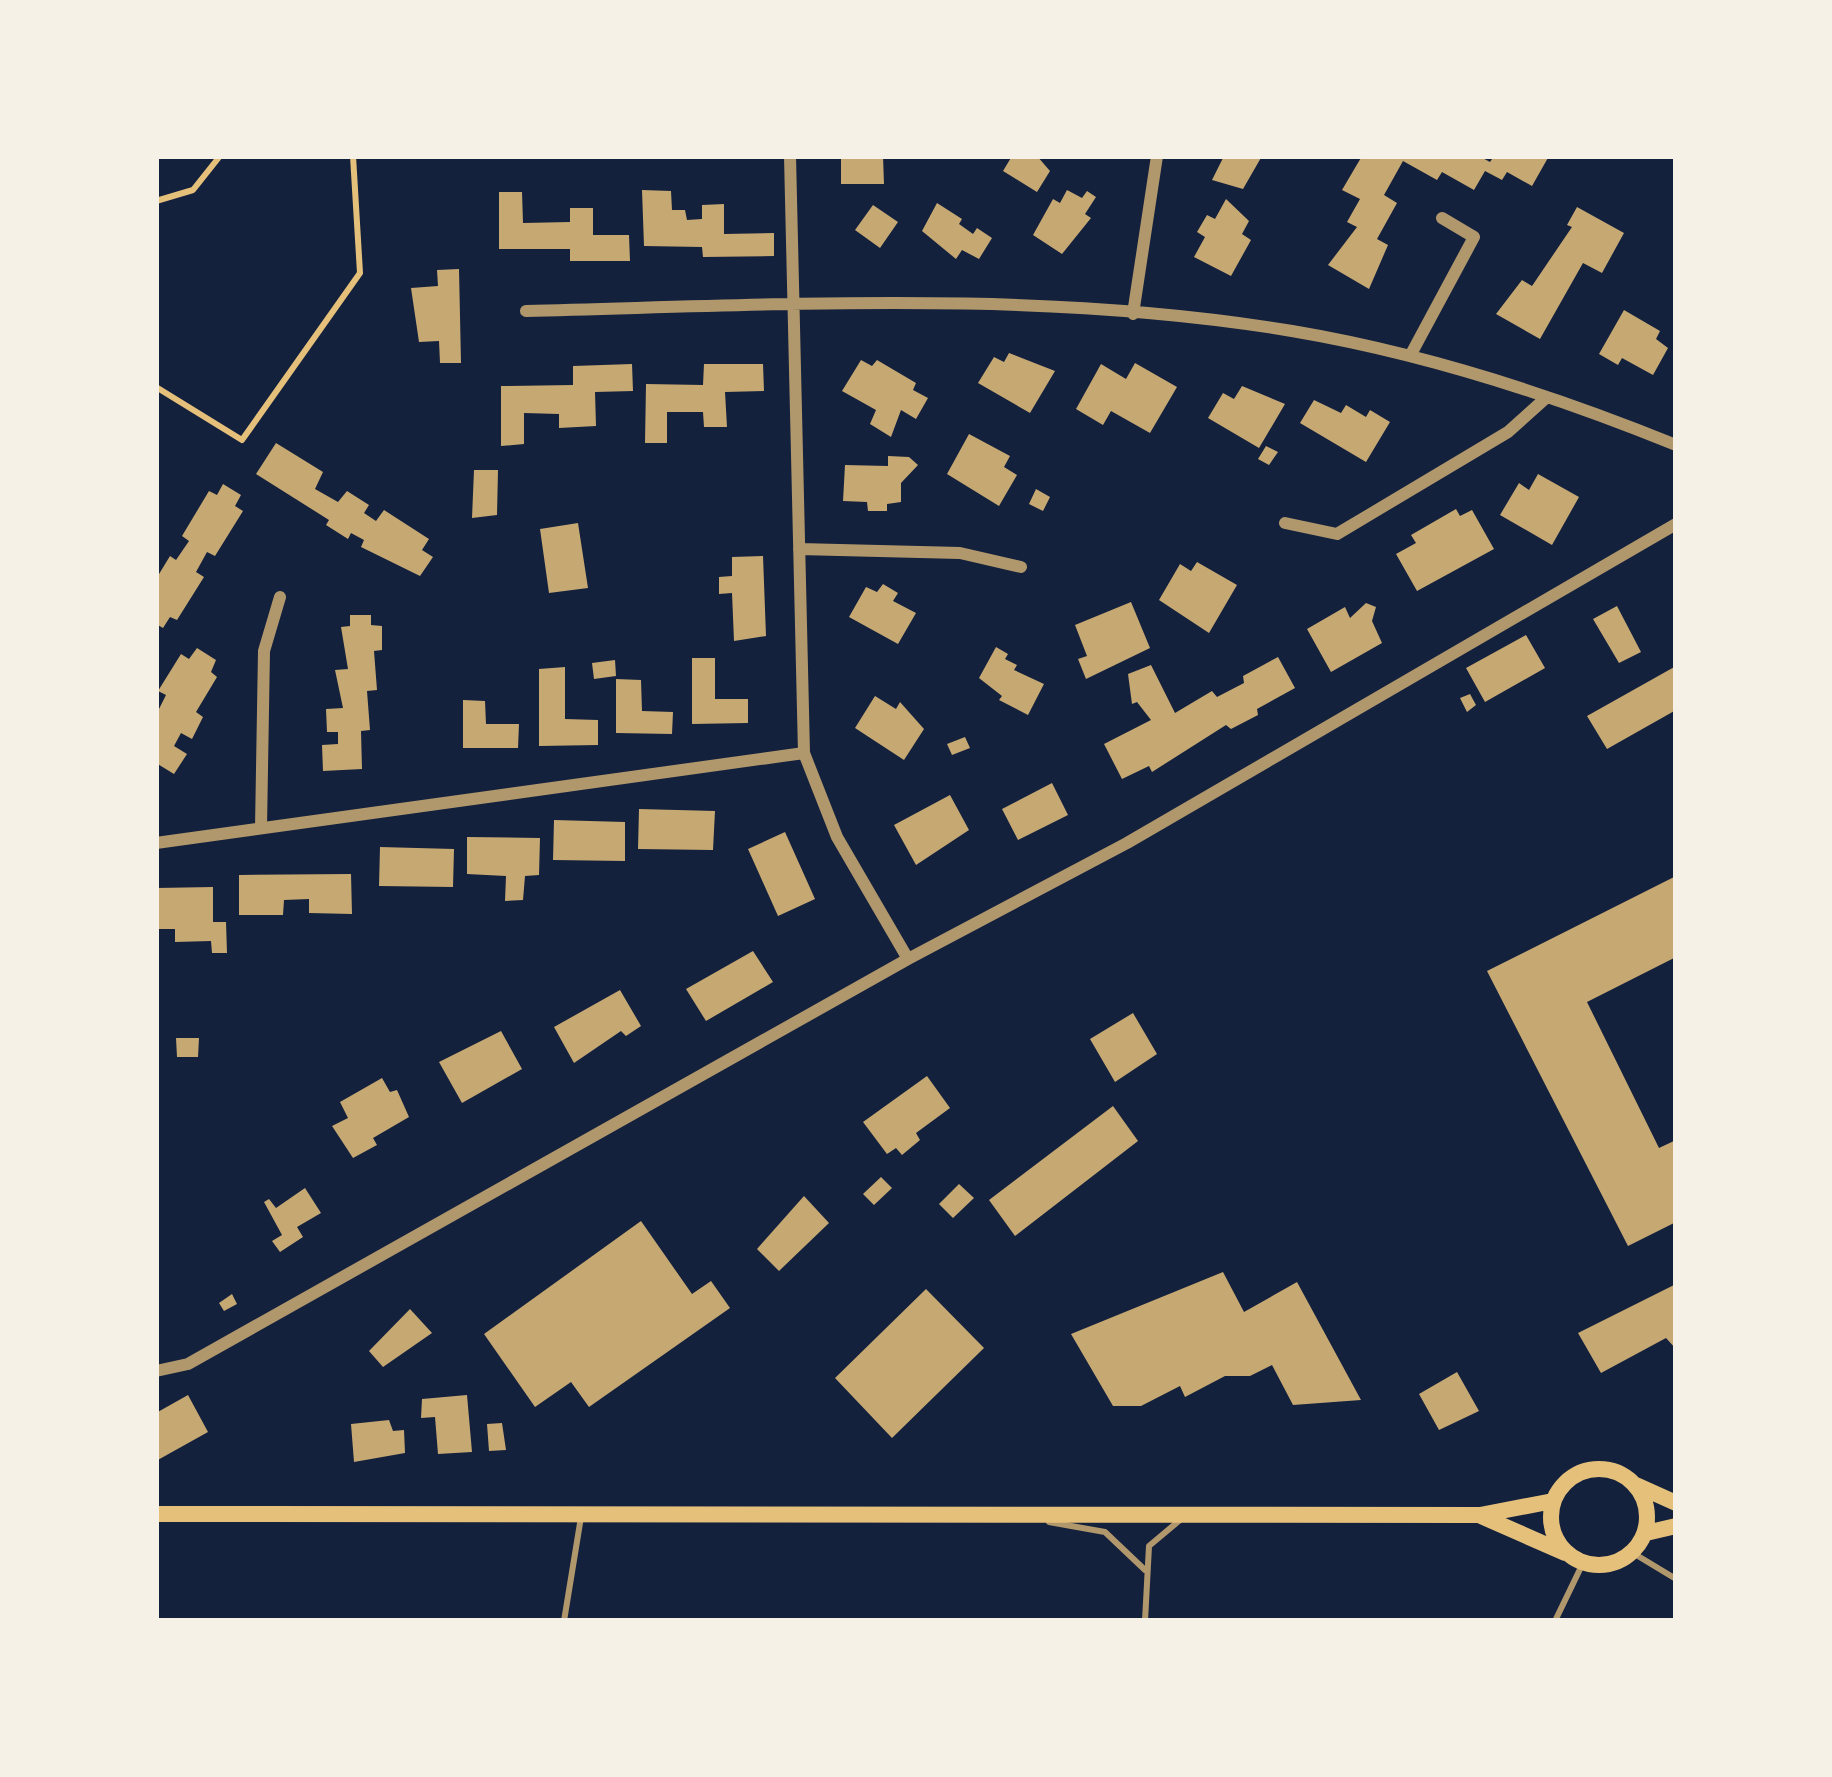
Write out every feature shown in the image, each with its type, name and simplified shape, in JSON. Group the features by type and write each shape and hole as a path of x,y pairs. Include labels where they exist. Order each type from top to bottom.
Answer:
{"main road":[{"path":"1565,1552 1551,1528 1553,1501 1567,1479 1590,1468 1615,1470 1676,1503"},
{"path":"1480,1515 1583,1563 1612,1564 1633,1553 1646,1533 1648,1508 1636,1485"},
{"path":"156,1514 1480,1515 1553,1501"},
{"path":"1646,1533 1676,1526"}],"street":[{"path":"790,156 804,753 837,837 908,959"},
{"path":"1133,314 1157,156"},
{"path":"1410,356 1474,237 1442,218"},
{"path":"526,311 792,304 1133,314 1290,331 1410,356 1546,397 1676,446"},
{"path":"1285,523 1337,534 1508,432 1546,397"},
{"path":"156,1371 188,1364 908,959 1127,843 1676,524"},
{"path":"800,549 960,553 1021,567"},
{"path":"261,828 264,651 280,597"},
{"path":"156,843 804,753"}],"lane":[{"path":"564,1621 582,1514"},
{"path":"1004,1514 1105,1532 1145,1570"},
{"path":"1145,1621 1149,1546 1165,1527 1192,1514"},
{"path":"1633,1553 1676,1579"},
{"path":"1555,1621 1583,1563"}],"path":[{"path":"156,201 193,190 220,156"},
{"path":"156,387 242,440 360,273 353,156"}],"building":[{"path":"841,156 883,156 884,184 841,184"},
{"path":"1012,156 1037,156 1050,171 1037,192 1003,171"},
{"path":"1224,156 1262,156 1243,189 1212,180"},
{"path":"1362,156 1479,156 1490,162 1494,156 1549,156 1532,186 1507,172 1502,180 1485,171 1474,190 1442,172 1437,180 1403,161 1384,195 1397,203 1377,239 1388,245 1369,289 1328,265 1357,227 1347,222 1360,199 1342,190"},
{"path":"642,190 671,191 672,210 685,210 687,220 702,219 702,205 724,204 724,234 774,233 774,256 703,257 702,247 644,246"},
{"path":"1067,190 1082,198 1087,191 1096,197 1085,214 1091,218 1062,254 1033,235 1053,199 1060,203"},
{"path":"499,192 522,192 523,223 570,222 570,208 593,208 593,235 629,235 630,261 570,261 570,249 499,249"},
{"path":"1226,199 1249,221 1242,234 1251,240 1231,276 1194,257 1205,237 1197,232 1207,215 1215,219"},
{"path":"937,203 962,219 959,224 973,234 977,228 992,238 979,259 962,250 956,259 922,231"},
{"path":"873,205 898,222 880,248 855,230"},
{"path":"1577,207 1624,233 1602,273 1583,263 1540,339 1496,314 1522,280 1532,286 1572,227 1567,225"},
{"path":"459,269 461,363 440,363 439,341 419,342 411,288 438,286 437,270"},
{"path":"1624,310 1660,331 1656,339 1668,348 1653,375 1622,358 1618,365 1599,354"},
{"path":"1009,353 1055,371 1030,413 978,383 994,357 1004,362"},
{"path":"861,360 872,366 877,360 916,383 913,390 928,398 916,419 901,410 891,437 870,424 876,410 842,391"},
{"path":"1135,363 1177,387 1150,433 1111,411 1103,425 1076,409 1101,364 1126,379"},
{"path":"632,364 633,391 595,392 596,426 559,428 559,414 524,413 524,444 501,446 501,386 573,385 573,366"},
{"path":"704,364 763,364 764,391 725,392 727,427 704,427 703,412 667,412 667,443 645,443 646,384 703,385"},
{"path":"1242,386 1285,404 1259,448 1208,418 1223,393 1234,399"},
{"path":"1314,400 1341,413 1346,405 1366,417 1370,410 1390,422 1366,462 1300,423"},
{"path":"969,434 1010,456 1004,467 1017,475 999,506 947,474"},
{"path":"276,443 323,472 315,489 338,502 347,491 369,505 364,513 376,521 384,510 429,539 422,550 433,557 420,576 361,547 364,540 351,533 348,539 326,525 329,520 256,474"},
{"path":"1266,446 1278,452 1269,465 1258,459"},
{"path":"888,456 909,457 918,465 901,483 901,502 887,504 887,511 868,511 867,502 843,501 845,465 888,466"},
{"path":"474,470 498,470 497,515 472,518"},
{"path":"1538,474 1579,497 1552,545 1500,515 1519,483 1529,490"},
{"path":"223,484 241,495 235,506 243,511 215,556 207,552 196,572 204,577 177,620 170,617 163,628 156,624 156,579 170,556 176,560 189,541 182,536 209,491 217,495"},
{"path":"1036,489 1050,497 1043,511 1029,504"},
{"path":"1456,509 1460,516 1472,510 1494,549 1417,591 1396,554 1416,543 1411,535"},
{"path":"578,523 588,588 549,593 540,529"},
{"path":"763,556 766,636 734,641 732,593 719,594 719,577 732,576 732,557"},
{"path":"1197,562 1237,585 1209,633 1159,600 1180,564 1191,571"},
{"path":"883,584 898,593 893,601 916,613 898,644 849,617 866,587 877,592"},
{"path":"1131,602 1150,648 1086,679 1078,659 1087,656 1075,625"},
{"path":"1366,603 1376,607 1372,621 1382,643 1331,672 1307,629 1345,607 1350,618"},
{"path":"1617,606 1641,652 1619,663 1593,619"},
{"path":"350,615 371,615 371,625 382,626 382,650 374,651 377,690 367,691 370,730 361,731 362,769 323,771 322,745 338,744 338,732 327,732 326,709 343,708 335,670 348,669 341,627 350,626"},
{"path":"1526,635 1545,668 1485,702 1466,668"},
{"path":"996,647 1017,665 1014,670 1044,684 1028,715 999,700 1002,696 979,678"},
{"path":"197,648 216,660 211,672 217,677 196,712 203,717 192,739 181,733 174,746 187,754 174,774 156,763 156,715 166,695 158,691 181,654 189,659"},
{"path":"1278,657 1295,688 1257,709 1258,715 1231,729 1226,725 1152,772 1149,766 1122,779 1104,744 1151,720 1137,702 1132,704 1128,674 1151,665 1175,713 1212,691 1217,697 1244,683 1243,676"},
{"path":"692,658 715,658 715,699 748,699 748,723 692,724"},
{"path":"615,660 616,676 594,679 592,663"},
{"path":"1676,666 1676,710 1607,749 1587,716"},
{"path":"565,667 565,719 598,720 598,745 539,746 539,669"},
{"path":"616,679 641,680 642,711 673,712 672,734 616,733"},
{"path":"1470,694 1476,705 1467,712 1460,698"},
{"path":"875,696 896,709 900,702 924,729 904,760 855,728"},
{"path":"463,700 485,701 486,724 519,724 518,748 463,748"},
{"path":"965,737 970,748 952,755 947,744"},
{"path":"1052,783 1068,815 1018,840 1002,809"},
{"path":"950,795 969,830 916,865 894,825"},
{"path":"639,809 715,811 713,850 638,849"},
{"path":"554,820 625,822 625,861 553,860"},
{"path":"785,832 815,899 778,916 748,849"},
{"path":"467,837 540,838 539,875 525,876 523,900 505,901 506,876 467,874"},
{"path":"380,847 454,849 453,887 379,886"},
{"path":"351,874 352,914 309,913 309,899 284,900 283,915 239,915 239,875"},
{"path":"1676,876 1676,957 1587,1002 1659,1148 1676,1140 1676,1222 1628,1246 1487,971"},
{"path":"213,887 213,922 226,922 227,953 212,953 211,941 175,942 175,929 156,929 156,888"},
{"path":"753,951 773,982 706,1021 686,989"},
{"path":"620,990 641,1026 626,1036 621,1031 574,1063 554,1027"},
{"path":"1133,1013 1157,1054 1115,1082 1090,1039"},
{"path":"501,1031 522,1069 462,1103 439,1062"},
{"path":"176,1038 199,1038 198,1057 177,1057"},
{"path":"927,1076 950,1108 916,1133 920,1140 902,1155 896,1148 887,1154 863,1122"},
{"path":"382,1078 390,1092 397,1090 409,1117 373,1138 377,1145 353,1158 332,1126 348,1118 340,1102"},
{"path":"1113,1106 1138,1141 1015,1236 989,1200"},
{"path":"881,1177 892,1188 874,1205 863,1194"},
{"path":"959,1184 974,1198 953,1218 939,1204"},
{"path":"305,1188 321,1213 297,1227 303,1237 280,1252 272,1241 282,1235 264,1202 269,1199 276,1208"},
{"path":"804,1196 829,1223 779,1271 757,1249"},
{"path":"641,1221 692,1294 711,1281 730,1308 589,1407 571,1382 535,1407 484,1334"},
{"path":"1223,1272 1244,1312 1297,1282 1361,1400 1293,1405 1272,1365 1250,1376 1225,1376 1185,1397 1180,1386 1141,1406 1113,1406 1071,1334"},
{"path":"1676,1284 1676,1349 1666,1338 1601,1373 1578,1333"},
{"path":"926,1289 984,1348 892,1438 835,1378"},
{"path":"232,1294 237,1304 224,1311 219,1303"},
{"path":"410,1309 432,1333 383,1367 369,1351"},
{"path":"1457,1372 1479,1411 1439,1430 1419,1394"},
{"path":"188,1395 208,1432 156,1461 156,1413"},
{"path":"467,1395 472,1452 438,1454 435,1417 421,1418 422,1399"},
{"path":"389,1420 393,1431 404,1430 405,1453 354,1462 351,1424"},
{"path":"502,1423 506,1450 489,1451 487,1424"}]}
